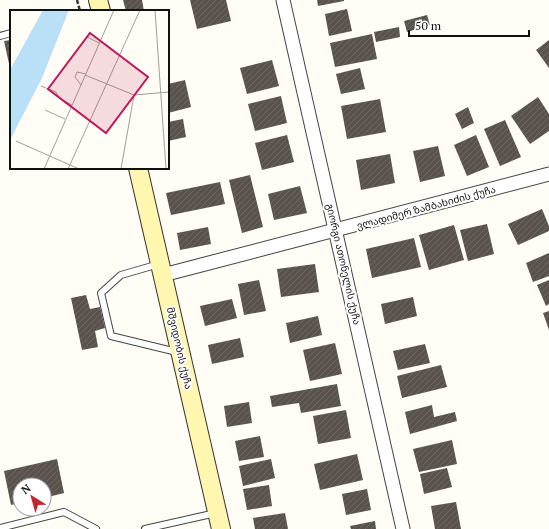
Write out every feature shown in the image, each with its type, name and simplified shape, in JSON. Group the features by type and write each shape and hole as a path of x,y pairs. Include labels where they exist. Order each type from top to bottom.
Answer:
{"street":[{"path":"98,0 101,10"},
{"name":"გიორგი ათონელის ქუჩა","path":"283,0 403,529"},
{"name":"მშვიდობის ქუჩა","path":"138,169 219,521"},
{"name":"ვლადიმერ ზამბახიძის ქუჩა","path":"162,270 336,231 548,176"}],"lane":[{"path":"0,36 10,34"},
{"path":"162,270 122,275 101,293 111,336 181,353"},
{"path":"0,528 64,512 96,529"},
{"path":"145,529 219,521"}],"path":[{"path":"77,0 80,10"}],"building":[{"path":"123,0 142,0 144,10 126,10"},
{"path":"190,0 226,0 231,21 197,29"},
{"path":"317,0 344,0 344,1 318,6"},
{"path":"347,9 352,31 329,36 325,14"},
{"path":"427,15 430,25 407,32 404,21"},
{"path":"399,27 400,37 376,42 374,32"},
{"path":"372,34 377,59 335,67 330,43"},
{"path":"10,40 10,68 4,41"},
{"path":"549,40 549,68 536,50"},
{"path":"272,60 279,86 247,94 240,68"},
{"path":"360,68 365,89 341,94 336,74"},
{"path":"185,80 191,107 169,113 169,84"},
{"path":"281,96 287,123 255,131 248,104"},
{"path":"538,97 549,114 549,131 530,144 511,116"},
{"path":"380,99 386,132 347,139 341,106"},
{"path":"468,107 474,123 462,129 455,114"},
{"path":"183,119 186,137 169,141 169,122"},
{"path":"505,120 521,157 500,166 484,129"},
{"path":"287,135 294,162 262,170 255,143"},
{"path":"476,135 489,167 467,176 454,145"},
{"path":"438,146 445,176 420,182 413,151"},
{"path":"390,154 395,183 361,190 356,160"},
{"path":"250,175 263,227 242,233 229,180"},
{"path":"220,182 225,204 171,215 166,193"},
{"path":"300,186 307,213 274,220 268,194"},
{"path":"542,209 549,226 549,231 518,245 508,224"},
{"path":"487,224 494,254 468,261 460,230"},
{"path":"454,225 464,260 429,270 419,235"},
{"path":"208,227 211,244 180,250 177,233"},
{"path":"414,238 421,267 372,278 366,249"},
{"path":"549,253 549,276 533,282 526,263"},
{"path":"315,264 319,292 281,297 277,269"},
{"path":"259,280 266,311 244,315 238,284"},
{"path":"549,280 549,304 546,306 537,285"},
{"path":"86,295 90,309 100,307 105,328 95,331 98,347 82,350 71,298"},
{"path":"413,297 417,316 385,324 381,304"},
{"path":"232,299 237,318 205,326 200,306"},
{"path":"549,311 549,330 543,313"},
{"path":"318,316 322,335 290,343 286,323"},
{"path":"240,338 244,357 212,364 208,345"},
{"path":"335,343 342,374 310,381 303,350"},
{"path":"425,344 430,363 398,370 393,351"},
{"path":"441,365 447,387 402,398 397,376"},
{"path":"337,384 341,406 301,413 299,403 272,407 270,396"},
{"path":"249,402 252,423 227,427 224,406"},
{"path":"432,405 434,417 455,412 457,421 410,434 405,412"},
{"path":"346,410 351,438 318,444 313,416"},
{"path":"260,436 264,457 239,461 235,441"},
{"path":"452,440 457,464 419,472 413,449"},
{"path":"357,454 363,480 320,490 314,464"},
{"path":"57,459 64,493 52,496 52,477 12,477 11,505 4,471"},
{"path":"271,459 275,478 243,486 239,466"},
{"path":"447,468 452,487 424,494 420,474"},
{"path":"269,485 272,506 247,510 243,489"},
{"path":"367,489 371,510 346,515 342,494"},
{"path":"456,502 461,529 435,529 431,506"},
{"path":"285,513 288,529 255,529 253,518"},
{"path":"375,521 376,529 351,529 350,526"}]}
